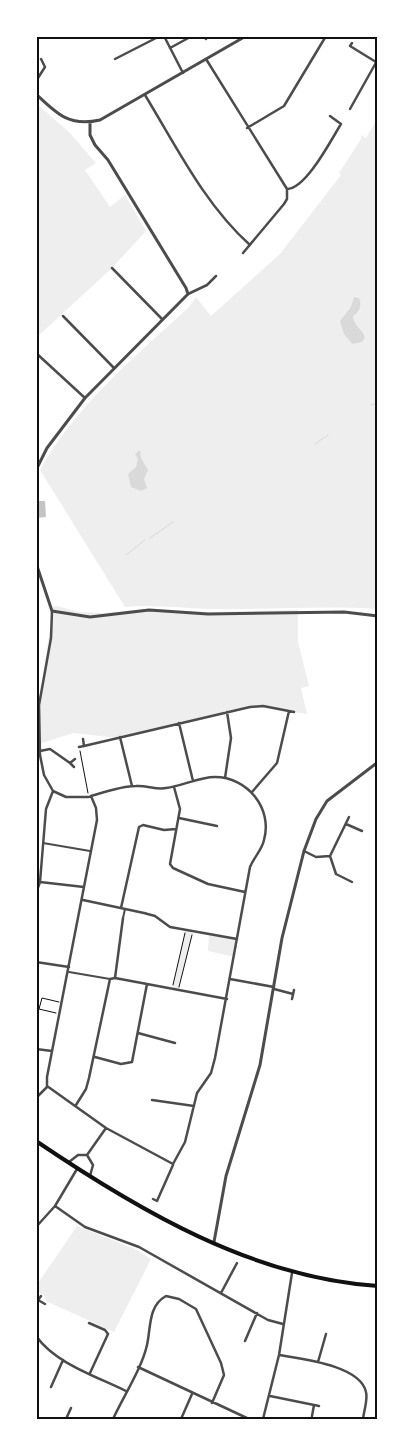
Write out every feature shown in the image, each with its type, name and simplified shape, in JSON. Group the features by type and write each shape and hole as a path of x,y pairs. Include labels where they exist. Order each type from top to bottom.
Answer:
{"main road":[{"path":"36,1141 68,1163 163,1218 214,1242 292,1273 326,1280 378,1286"}],"street":[{"path":"115,60 160,36"},
{"path":"164,36 183,73"},
{"path":"170,48 192,36"},
{"path":"36,94 68,121 90,122 100,120 246,36"},
{"path":"248,128 284,106 326,36"},
{"path":"350,109 377,60 350,46 352,43"},
{"path":"36,81 45,67 41,59"},
{"path":"206,59 287,189 287,200 243,253"},
{"path":"145,95 192,172 230,227 250,245"},
{"path":"287,189 293,189 306,178 342,124 330,116"},
{"path":"90,122 90,135 95,145 108,160 188,294"},
{"path":"112,268 162,320"},
{"path":"36,470 47,448 85,398 188,294 207,285 216,276"},
{"path":"62,316 114,368"},
{"path":"36,353 85,398"},
{"path":"36,563 52,611 51,638 39,705 40,751 44,775 53,790 66,797 90,796 132,786 159,789 210,778 225,778 238,782 252,792 262,808 266,829 262,847 250,867 227,999 211,1073 197,1092 185,1142 173,1164 159,1202 153,1199"},
{"path":"52,611 90,617 149,610 208,614 344,612 378,616"},
{"path":"79,747 257,706 294,712"},
{"path":"252,792 277,763 289,711"},
{"path":"225,778 231,738 227,712"},
{"path":"180,723 193,781"},
{"path":"120,737 132,786"},
{"path":"82,739 84,746"},
{"path":"40,751 50,749 74,767"},
{"path":"70,763 75,758"},
{"path":"214,1242 226,1176 260,1065 282,938 304,851 316,819 327,801 378,762"},
{"path":"174,787 179,798 179,818 170,860 173,868 208,884 245,892"},
{"path":"36,893 40,882 46,809 53,790"},
{"path":"36,1098 47,1086 59,1013 83,900 90,851 97,820 96,808 90,796"},
{"path":"349,817 330,856 336,874 352,882"},
{"path":"179,818 217,826"},
{"path":"346,824 362,831"},
{"path":"121,908 139,827 143,825 164,830 176,829"},
{"path":"43,843 90,851"},
{"path":"304,851 316,857 330,856"},
{"path":"40,882 84,887"},
{"path":"83,900 155,916 170,927 185,931 237,939"},
{"path":"115,978 125,909"},
{"path":"36,962 69,968"},
{"path":"69,972 110,979 115,978 227,999"},
{"path":"76,1105 86,1089 95,1057 110,979"},
{"path":"230,979 293,994"},
{"path":"95,1057 122,1064 129,1064 133,1059 147,984"},
{"path":"292,999 294,990"},
{"path":"137,1033 175,1043"},
{"path":"36,1049 52,1051"},
{"path":"47,1086 106,1128 173,1164"},
{"path":"152,1100 194,1106"},
{"path":"87,1155 106,1128"},
{"path":"68,1163 78,1155 87,1155"},
{"path":"87,1155 94,1164 90,1176"},
{"path":"36,1227 55,1206 78,1169"},
{"path":"55,1206 85,1227 133,1244 268,1320 283,1324"},
{"path":"221,1293 237,1263"},
{"path":"262,1419 270,1396 279,1355 292,1273"},
{"path":"41,1296 37,1302 45,1304"},
{"path":"113,1419 147,1346 152,1312 159,1300 166,1296 190,1304 202,1320 224,1370 224,1375 212,1403"},
{"path":"245,1341 257,1314"},
{"path":"89,1323 105,1330 108,1334 90,1373"},
{"path":"318,1362 326,1334"},
{"path":"36,1336 50,1352 63,1360 126,1391"},
{"path":"279,1355 318,1362 350,1374 359,1380 366,1391 362,1419"},
{"path":"50,1388 63,1360"},
{"path":"138,1367 192,1394 249,1419"},
{"path":"180,1419 192,1394"},
{"path":"270,1396 319,1406"},
{"path":"312,1416 314,1405"},
{"path":"66,1419 71,1408"}],"path":[{"path":"79,747 90,796"},
{"path":"173,988 185,931"},
{"path":"178,990 193,933"},
{"path":"59,1013 39,1009 40,1004 42,998 62,1002"}],"shaded area":[{"path":"36,103 70,133 96,163 85,170 110,207 125,195 146,231 112,268 36,338"},
{"path":"378,118 378,609 335,607 209,609 156,606 125,607 40,470 71,424 89,403 128,363 189,307 196,297 211,316 280,254 341,175 339,173 361,139 361,135 366,138"},
{"path":"354,297 359,298 360,306 353,319 365,338 362,342 352,344 344,334 340,321 351,307"},
{"path":"140,450 141,458 148,470 144,479 147,488 141,491 131,487 128,474 136,467 138,459 135,454"},
{"path":"57,606 79,612 104,613 145,609 210,612 298,610 298,642 309,686 301,688 307,714 257,706 118,738 73,733 39,744 39,705 53,607"},
{"path":"185,931 193,933 178,990 173,988"},
{"path":"209,935 237,939 235,957 208,951"},
{"path":"77,1226 135,1249 151,1259 114,1332 46,1301 44,1295 36,1290 36,1286"}],"building":[{"path":"36,501 45,501 46,517 36,518"}],"waterway":[{"path":"371,405 378,403"},
{"path":"315,444 328,435"},
{"path":"150,538 173,522"},
{"path":"126,555 145,540"}]}
